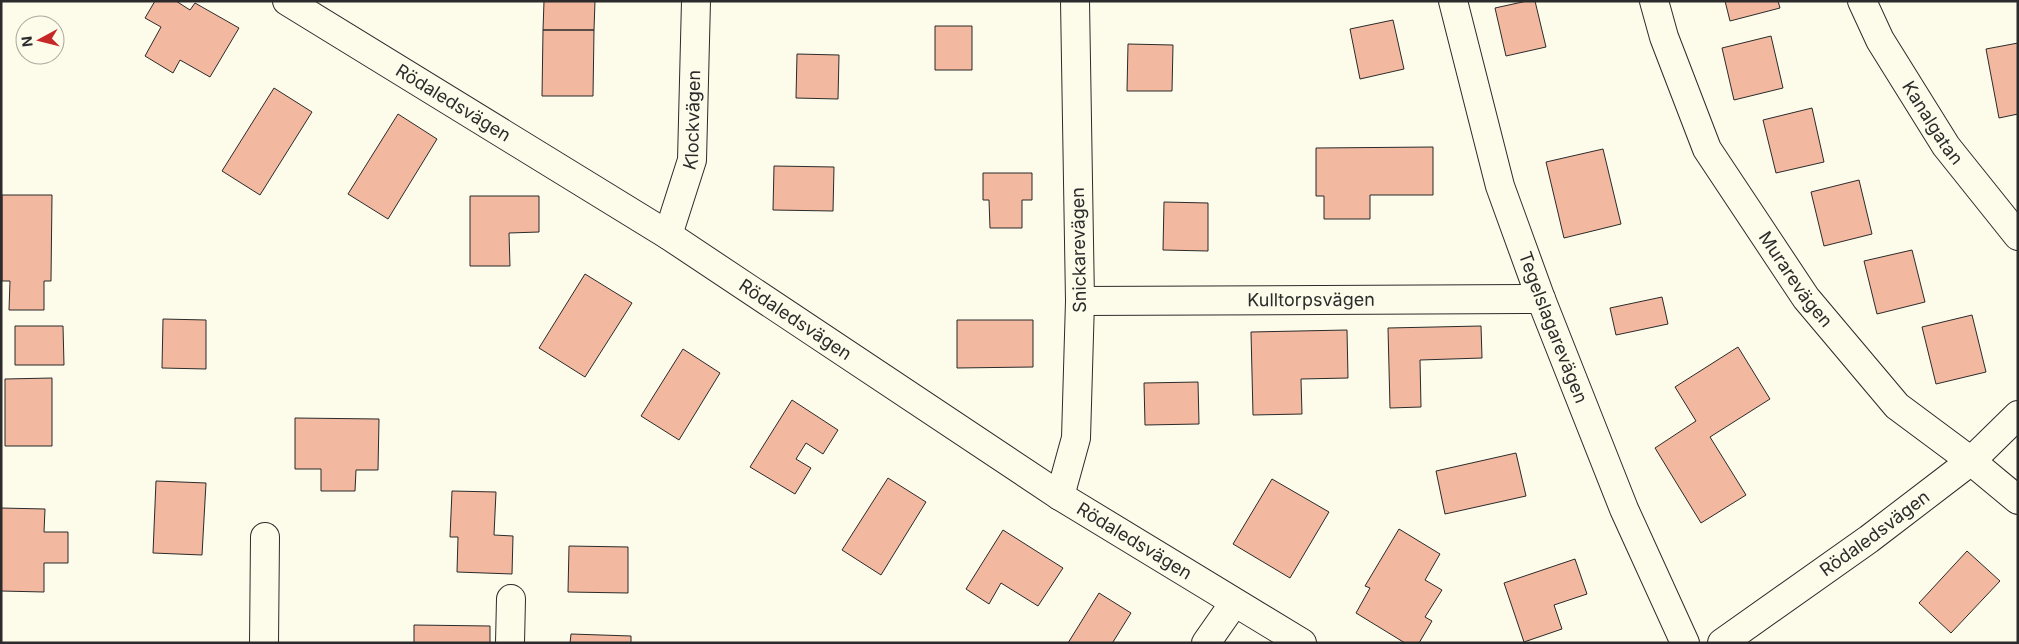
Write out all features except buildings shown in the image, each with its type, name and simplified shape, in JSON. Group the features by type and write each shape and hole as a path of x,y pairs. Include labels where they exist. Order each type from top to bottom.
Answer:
{"street":[{"name":"Klockvägen","path":"668,235 692,160 696,1"},
{"name":"Snickarevägen","path":"1060,496 1076,438 1080,301 1075,1"},
{"name":"Tegelslagarevägen","path":"1453,1 1500,186 1541,299 1624,509 1685,643"},
{"name":"Murarevägen","path":"1654,1 1664,37 1707,149 1806,298 1897,406 1971,461 2018,500"},
{"name":"Kanalgatan","path":"1862,1 1880,40 1946,146 2018,236"},
{"name":"Rödaledsvägen","path":"302,6 668,235 1060,496 1302,643"},
{"name":"Kulltorpsvägen","path":"1080,301 1541,299"},
{"name":"Rödaledsvägen","path":"1722,643 1869,539 1971,461 2018,415"},
{"path":"264,643 265,537"},
{"path":"510,643 511,599"},
{"path":"1206,643 1234,603"}]}
